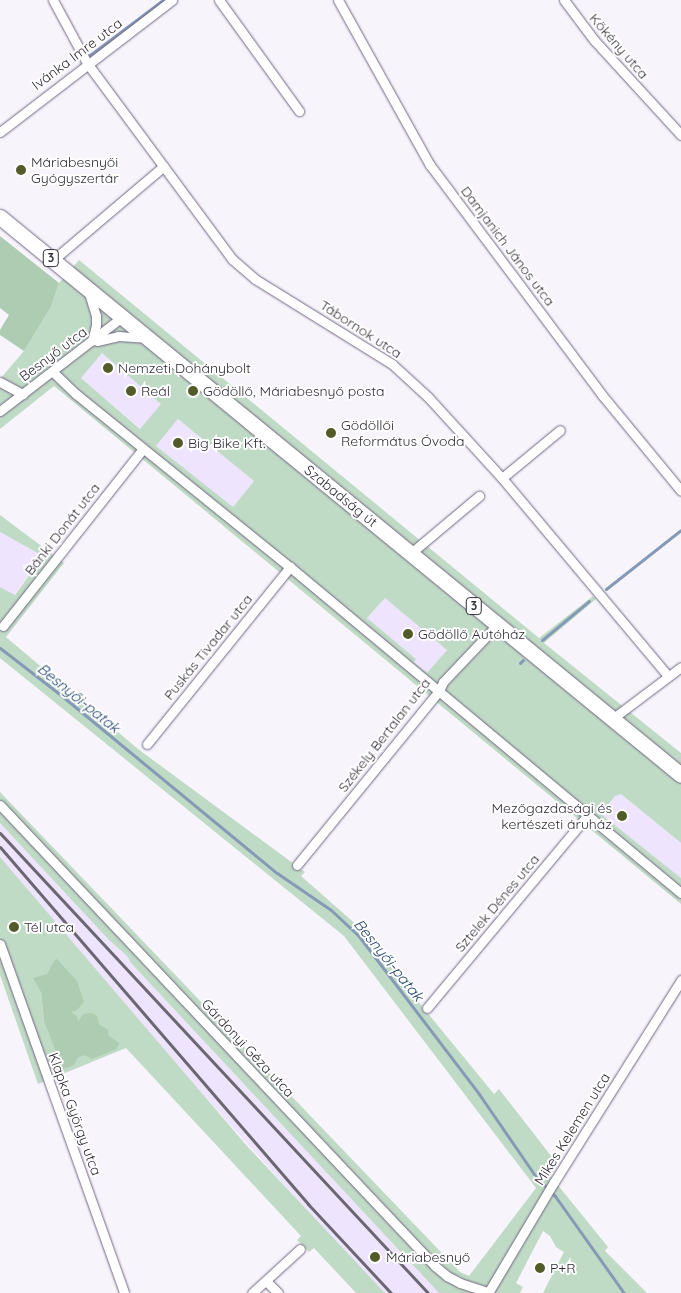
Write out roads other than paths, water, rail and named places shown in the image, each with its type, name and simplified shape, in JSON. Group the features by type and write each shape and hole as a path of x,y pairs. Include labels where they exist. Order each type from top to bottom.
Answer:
{"main road":[{"name":"Szabadság út","path":"0,217 681,775"}],"street":[{"name":"Tábornok utca","path":"53,0 87,63 223,249 239,267 392,364 428,397 502,478 668,676"},
{"name":"Ivánka Imre utca","path":"0,132 87,63 172,0"},
{"path":"219,0 299,111"},
{"name":"Damjanich János utca","path":"338,0 430,165 602,395 680,488"},
{"name":"Kökény utca","path":"564,0 594,40 681,135"},
{"path":"53,260 164,166"},
{"path":"87,288 96,316 92,342 114,336 148,338"},
{"name":"Besnyő utca","path":"0,411 122,317"},
{"path":"53,372 143,449 290,567 681,893"},
{"path":"0,382 22,394"},
{"path":"502,478 560,430"},
{"name":"Bánki Donát utca","path":"4,626 143,449"},
{"path":"411,553 480,496"},
{"name":"Puskás Tivadar utca","path":"147,744 290,567"},
{"name":"Székely Bertalan utca","path":"297,865 439,691 443,682 497,625"},
{"path":"612,719 681,667"},
{"name":"Gárdonyi Géza utca","path":"0,805 435,1266 446,1276 488,1293"},
{"name":"Sztelek Dénes utca","path":"427,1008 587,816"},
{"name":"Klapka György utca","path":"0,944 124,1293"},
{"name":"Mikes Kelemen utca","path":"488,1293 554,1182 681,980"},
{"path":"252,1293 300,1249"},
{"path":"266,1280 278,1293"}],"waterway":[{"path":"90,55 163,0"},
{"path":"606,589 681,530"},
{"path":"542,640 589,601"},
{"name":"Besnyői-patak","path":"0,648 62,696 277,873 331,910 358,935 479,1094 536,1177 555,1196 624,1293"},
{"path":"520,663 523,660"}],"railway":[{"path":"0,833 428,1293"},
{"path":"0,847 308,1204 391,1293"}],"place":[{"name":"Máriabesnyői Gyógyszertár","path":"21,170"},
{"name":"Nemzeti Dohánybolt","path":"108,368"},
{"name":"Reál","path":"131,391"},
{"name":"Gödöllő, Máriabesnyő posta","path":"193,391"},
{"name":"Gödöllői Református Óvoda","path":"331,433"},
{"name":"Big Bike Kft.","path":"178,443"},
{"name":"Gödöllő Autóház","path":"408,634"},
{"name":"Mezőgazdasági és kertészeti áruház","path":"622,816"},
{"name":"Tél utca","path":"14,927"},
{"name":"Máriabesnyő","path":"375,1257"},
{"name":"P+R","path":"540,1268"}]}
